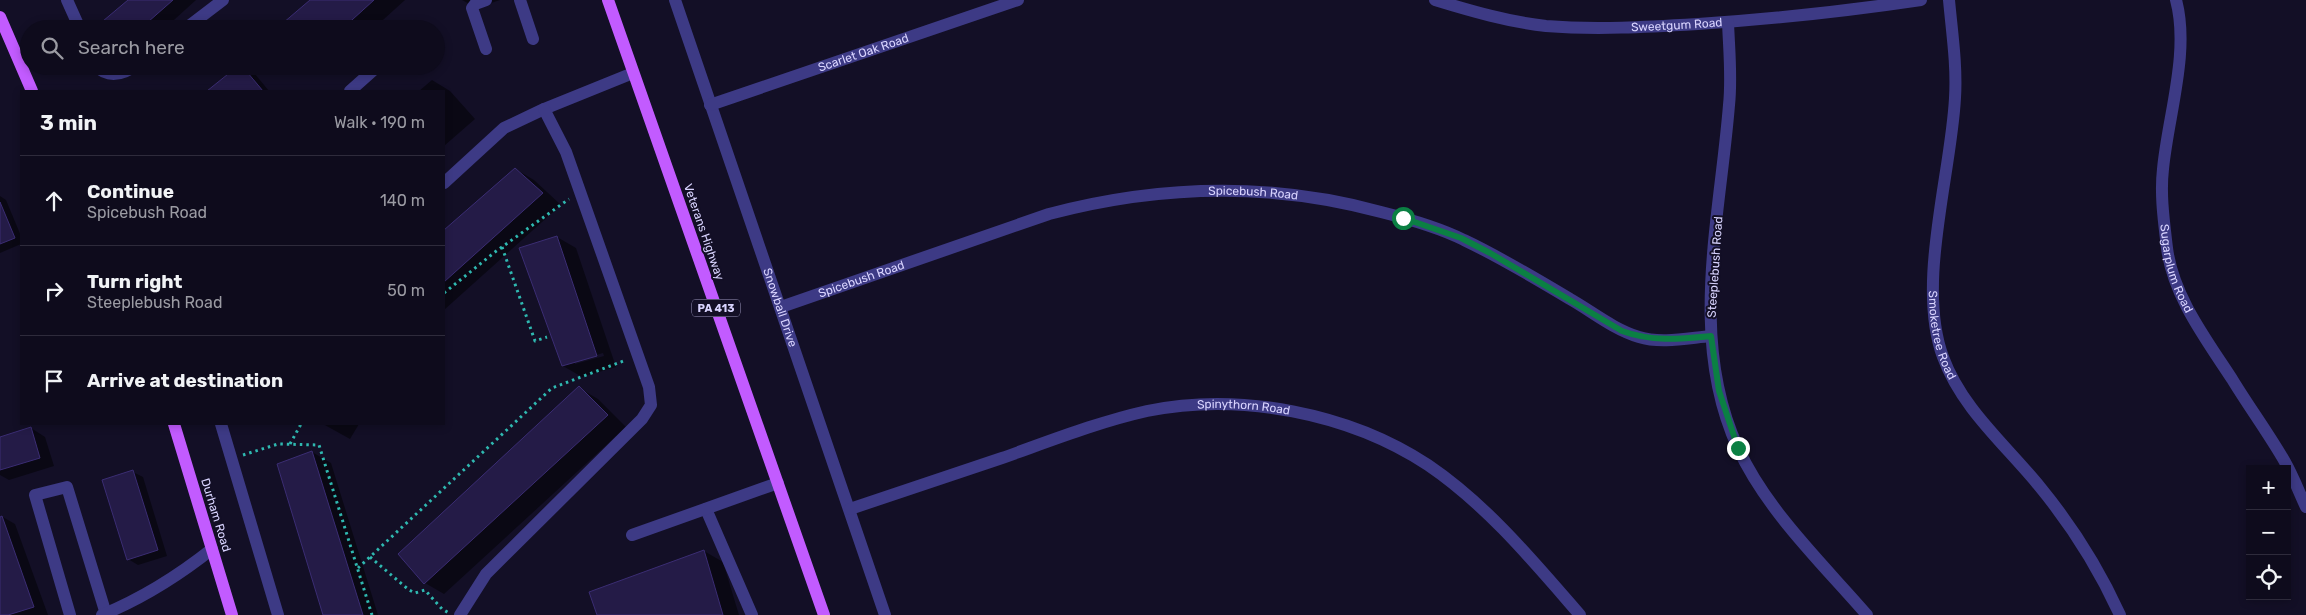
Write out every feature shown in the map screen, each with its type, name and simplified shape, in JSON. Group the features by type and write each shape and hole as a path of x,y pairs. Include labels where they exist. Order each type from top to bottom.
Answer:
{"main road":[{"name":"Veterans Highway","path":"608,0 824,615"},
{"path":"0,17 20,63"},
{"path":"25,75 32,90"},
{"name":"Durham Road","path":"174,425 232,615"}],"street":[{"path":"67,0 76,20"},
{"path":"197,20 223,0"},
{"path":"486,0 475,4 472,8 486,49"},
{"path":"520,0 533,39"},
{"name":"Snowball Drive","path":"675,0 885,615"},
{"name":"Scarlet Oak Road","path":"710,105 1018,0"},
{"name":"Sweetgum Road","path":"1435,0 1510,20 1545,26 1591,28 1651,27 1728,22 1837,12 1921,0"},
{"name":"Smoketree Road","path":"1950,0 1956,63 1955,100 1933,278 1935,317 1942,355 1952,378 1978,417 2040,486 2069,524 2086,549 2120,615"},
{"name":"Sugarplum Road","path":"2176,0 2180,30 2180,56 2163,170 2162,199 2167,250 2172,272 2181,294 2203,335 2285,462 2306,506"},
{"name":"Steeplebush Road","path":"1728,22 1729,104 1712,281 1711,336 1719,391 1738,448 1754,477 1786,521 1866,615"},
{"path":"445,182 504,128 544,109 633,73"},
{"path":"351,90 368,75"},
{"path":"460,615 486,574 642,420 651,405 649,387 566,152 544,109"},
{"name":"Spicebush Road","path":"781,307 1049,214 1159,193 1246,190 1288,193 1352,204 1403,218 1461,238 1572,300 1609,324 1641,338 1665,340 1711,336"},
{"name":"Spinythorn Road","path":"850,509 1096,425 1148,411 1209,405 1284,410 1340,424 1368,434 1403,450 1429,466 1490,516 1580,615"},
{"path":"221,425 278,615"},
{"path":"632,535 778,483"},
{"path":"70,615 35,495 67,487 104,614 165,584 212,549"},
{"path":"706,509 752,615"}],"path":[{"path":"445,292 564,201 581,194"},
{"path":"502,247 535,341 547,337"},
{"path":"358,568 552,388 638,355"},
{"path":"290,444 300,425"},
{"path":"231,458 278,444 319,445 372,615"},
{"path":"370,557 409,590 415,593 425,590 442,609 452,615"}],"building":[{"path":"128,0 173,0 150,20 104,20"},
{"path":"310,0 374,0 352,20 287,20"},
{"path":"227,75 250,75 262,90 208,90"},
{"path":"515,168 543,193 445,281 445,229"},
{"path":"0,202 15,238 0,244"},
{"path":"557,236 597,356 562,366 519,248"},
{"path":"579,386 608,415 424,584 398,554"},
{"path":"31,427 40,458 0,470 0,437"},
{"path":"312,451 363,615 323,615 277,464"},
{"path":"133,470 158,550 127,560 102,480"},
{"path":"2,516 34,607 8,615 0,615 0,517"},
{"path":"704,550 723,615 597,615 589,592"}],"route":[{"path":"1403,218 1461,238 1572,300 1622,331 1641,338 1665,340 1711,336 1719,391 1738,448"}]}
